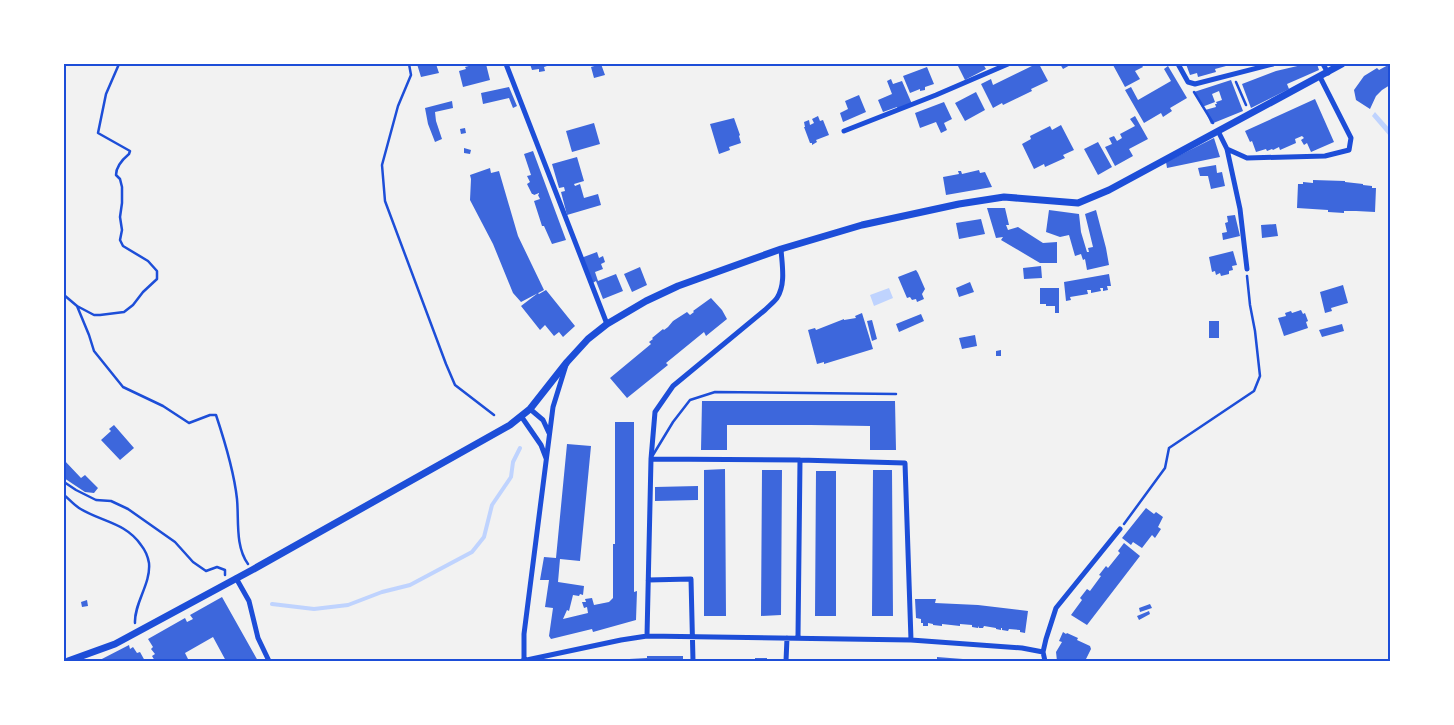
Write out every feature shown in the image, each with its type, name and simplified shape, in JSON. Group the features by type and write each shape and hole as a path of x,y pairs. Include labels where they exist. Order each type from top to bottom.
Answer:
{"street":[{"path":"506,64 607,324"},
{"path":"844,131 1008,64"},
{"path":"1178,64 1188,82 1195,84 1273,64"},
{"path":"1323,64 1328,72"},
{"path":"68,661 115,644 252,570 510,425 530,409 588,339 607,324 646,301 678,286 781,249 862,225 959,204 1004,197 1078,204 1164,161 1342,64"},
{"path":"1227,149 1247,158 1325,156 1349,150 1351,138 1320,77"},
{"path":"1218,131 1227,149 1240,209 1247,269"},
{"path":"647,636 651,459 655,412 673,386 766,310 776,299 782,282 781,249"},
{"path":"567,362 553,407 524,634 524,661 647,636 911,640 1022,648 1043,652"},
{"path":"530,409 543,420 550,435"},
{"path":"521,416 541,445 546,459"},
{"path":"651,459 905,463 911,640"},
{"path":"798,638 800,460"},
{"path":"1045,661 1043,652 1056,608 1120,529"},
{"path":"236,578 249,601 258,638 269,661"},
{"path":"648,580 691,579 693,661"},
{"path":"786,661 787,638"}],"lane":[{"path":"651,459 673,422 690,400 715,392 896,394"}],"path":[{"path":"64,295 77,306 94,315 100,316 124,312 157,279 157,271 148,262 122,246 120,240 122,230 120,217 122,187 116,171 130,154 130,151 98,133 106,94 119,64"},
{"path":"409,64 411,75 398,106 382,165 384,201 455,385 494,415"},
{"path":"1233,74 1250,115"},
{"path":"1188,82 1218,131"},
{"path":"1120,529 1166,468 1169,448 1254,391 1260,376 1247,269"},
{"path":"77,306 94,351 123,387 163,406 188,423 210,415 216,415 225,441 237,498 238,534 242,556 252,570"},
{"path":"64,482 96,500 111,501 128,509 175,542 193,562 206,571 217,568 224,570 225,584"},
{"path":"64,495 79,508 120,526 135,536 145,550 149,563 147,580 134,620 137,632"}],"water":[{"path":"1375,112 1390,129 1390,137 1372,116"},
{"path":"889,288 893,298 874,306 870,295"}],"building":[{"path":"417,64 436,64 439,73 421,77"},
{"path":"476,64 477,66 486,64 490,80 463,87 459,71"},
{"path":"530,64 546,64 547,66 544,67 545,71 539,72 539,69 532,70"},
{"path":"601,64 605,75 594,78 591,67"},
{"path":"957,64 983,64 986,69 965,80"},
{"path":"1039,64 1048,81 1031,89 1032,91 993,108 981,84 991,79 993,85"},
{"path":"1060,64 1072,64 1063,69"},
{"path":"1141,64 1143,67 1135,71 1140,79 1125,87 1113,65"},
{"path":"1186,64 1225,64 1226,66 1215,69 1216,72 1198,77 1197,73 1190,75"},
{"path":"1306,64 1317,64 1319,70 1287,84 1289,89 1251,108 1242,84 1276,71"},
{"path":"1390,64 1390,85 1376,96 1370,109 1356,100 1354,90 1364,76 1377,68 1379,70"},
{"path":"1168,66 1187,98 1170,108 1172,111 1163,117 1161,113 1144,123 1125,90 1131,87 1138,100 1171,81 1164,69"},
{"path":"927,67 934,84 925,87 925,90 920,91 920,89 910,93 903,76"},
{"path":"891,79 893,84 902,81 912,104 898,110 897,107 883,112 878,100 892,94 887,81"},
{"path":"1231,80 1243,111 1211,124 1205,110 1216,107 1216,102 1222,100 1219,91 1212,94 1215,102 1202,107 1194,92"},
{"path":"509,87 517,106 513,108 509,98 483,104 481,93"},
{"path":"976,92 985,110 965,121 955,103"},
{"path":"859,95 866,112 843,122 840,113 848,109 845,101"},
{"path":"1315,99 1334,142 1311,152 1307,143 1304,145 1301,140 1304,138 1302,136 1295,139 1296,143 1280,150 1279,147 1273,150 1267,151 1266,149 1256,152 1252,141 1250,142 1245,131"},
{"path":"452,101 453,108 435,112 442,139 435,142 428,124 425,108"},
{"path":"944,102 952,119 944,123 947,130 941,133 936,122 920,128 915,113"},
{"path":"818,116 820,121 823,120 829,135 816,140 817,142 812,145 804,127 804,122 809,120 810,125 814,123 812,119"},
{"path":"1135,116 1148,139 1129,149 1133,156 1115,166 1105,147 1112,144 1109,138 1114,136 1117,141 1122,138 1120,134 1135,126 1130,119"},
{"path":"734,118 741,143 729,147 730,150 719,154 710,124"},
{"path":"594,123 600,144 572,152 566,131"},
{"path":"1061,125 1074,150 1063,155 1065,158 1045,167 1044,164 1034,169 1022,144 1031,139 1030,136 1050,126 1052,130"},
{"path":"465,128 466,133 461,134 460,129"},
{"path":"1214,138 1220,157 1167,168 1166,162"},
{"path":"1098,142 1112,167 1098,175 1084,149"},
{"path":"464,148 471,150 470,154 464,153"},
{"path":"533,151 566,240 552,244 544,226 542,226 534,201 540,199 539,193 532,194 527,184 530,182 527,176 531,175 524,154"},
{"path":"577,157 584,181 574,184 575,186 580,184 584,198 598,194 601,205 567,215 561,192 565,191 564,187 559,188 552,164"},
{"path":"1216,165 1217,173 1222,172 1225,186 1211,189 1208,176 1200,176 1198,168"},
{"path":"490,168 491,173 499,171 518,236 544,290 521,302 513,293 493,244 470,200 470,175"},
{"path":"979,170 980,173 985,172 992,187 946,195 943,177 959,174 958,171 961,171 962,174"},
{"path":"1313,180 1345,181 1376,188 1375,212 1344,211 1344,213 1297,208 1298,184 1303,184 1303,182 1313,183"},
{"path":"987,208 1005,208 1009,225 1006,225 1008,230 1018,227 1043,243 1057,242 1057,263 1040,263 1001,240 1003,237 996,238"},
{"path":"1049,210 1079,214 1081,232 1087,252 1089,252 1088,248 1093,247 1085,214 1096,210 1109,265 1087,270 1085,259 1083,260 1081,254 1075,256 1069,235 1060,237 1046,232"},
{"path":"1235,215 1240,236 1223,240 1222,233 1227,232 1225,223 1228,222 1227,216"},
{"path":"981,219 985,234 959,239 956,223"},
{"path":"1276,224 1278,236 1262,238 1261,225"},
{"path":"1233,251 1237,265 1232,266 1233,270 1229,271 1229,274 1221,276 1220,273 1216,275 1215,271 1212,272 1209,257"},
{"path":"597,252 599,258 603,256 605,262 601,264 603,269 595,272 598,281 616,274 623,291 603,299 596,281 591,284 581,258"},
{"path":"1041,266 1042,278 1024,279 1023,268"},
{"path":"640,267 647,285 632,292 624,274"},
{"path":"916,270 925,289 922,294 924,299 917,302 916,299 907,298 898,277"},
{"path":"1109,274 1111,286 1107,286 1108,290 1103,291 1103,288 1100,288 1101,291 1091,293 1091,290 1087,290 1088,294 1070,297 1071,300 1066,301 1064,282"},
{"path":"970,282 974,292 959,297 956,288"},
{"path":"1343,285 1348,303 1331,308 1332,311 1325,313 1320,292"},
{"path":"1040,288 1059,288 1059,313 1055,313 1055,306 1040,304"},
{"path":"546,290 575,326 563,337 559,332 554,336 545,325 540,330 521,306 538,293"},
{"path":"711,298 727,319 706,336 704,332 666,363 668,365 627,398 610,378 651,344 649,342 652,338 668,327 673,321 687,312 690,315"},
{"path":"1301,310 1303,314 1305,313 1308,328 1284,336 1278,318 1286,316 1285,313"},
{"path":"862,313 873,349 824,364 824,362 817,364 808,330 815,328 816,330 844,319 856,318 855,316"},
{"path":"921,314 924,321 899,332 896,324"},
{"path":"872,320 877,339 872,341 867,321"},
{"path":"1209,321 1219,321 1219,338 1209,338"},
{"path":"1342,324 1344,331 1322,337 1319,330"},
{"path":"975,335 977,346 962,349 959,338"},
{"path":"1001,350 1001,356 996,356 996,351"},
{"path":"702,401 895,401 896,450 870,450 870,426 727,425 727,450 701,450"},
{"path":"615,422 634,422 634,592 637,591 636,620 593,632 592,629 551,639 549,636 553,608 545,607 549,580 540,580 544,557 556,558 567,444 591,446 580,561 560,559 558,582 584,586 583,595 573,595 569,611 567,610 563,619 588,613 587,607 584,608 582,602 586,602 585,599 592,598 594,605 609,602 613,598"},
{"path":"114,425 134,448 120,460 101,440 111,431 109,429"},
{"path":"64,460 81,478 85,475 98,488 94,493 85,492 64,478"},
{"path":"725,469 726,616 704,616 704,470"},
{"path":"762,470 782,470 781,615 761,616"},
{"path":"873,470 892,470 893,616 872,616"},
{"path":"816,471 836,471 836,616 815,616"},
{"path":"698,486 698,500 655,501 655,487"},
{"path":"1146,508 1154,514 1156,512 1163,517 1158,527 1161,529 1155,538 1152,535 1142,548 1133,542 1131,545 1122,538"},
{"path":"1124,543 1140,556 1087,625 1071,615 1082,600 1080,598 1087,589 1090,591 1106,566 1108,568 1120,553 1118,551"},
{"path":"222,597 258,661 226,661 213,637 185,653 189,661 155,661 152,656 155,654 151,649 153,647 148,639 185,618 187,622 193,619 190,615"},
{"path":"915,599 936,599 935,603 978,605 1028,611 1025,633 1020,632 1020,630 1009,629 1008,631 1002,630 1002,628 1001,630 984,626 979,628 979,626 978,628 972,627 972,625 960,624 960,626 942,624 942,626 928,623 928,626 923,626 921,619 916,618"},
{"path":"87,600 88,606 82,607 81,602"},
{"path":"1150,604 1152,608 1140,612 1139,608"},
{"path":"1149,611 1150,614 1139,620 1137,616"},
{"path":"1063,632 1078,638 1077,640 1090,646 1091,649 1085,661 1057,661 1056,652 1062,642 1059,641"},
{"path":"129,645 130,649 133,647 137,653 140,652 145,661 98,661"},
{"path":"647,656 683,656 683,661 622,661 647,658"},
{"path":"937,657 976,660 976,661 937,661"},
{"path":"755,658 767,658 767,661 755,661"}],"waterway":[{"path":"272,604 314,609 348,605 382,592 410,585 472,552 484,537 492,505 511,477 513,462 520,448"}]}
